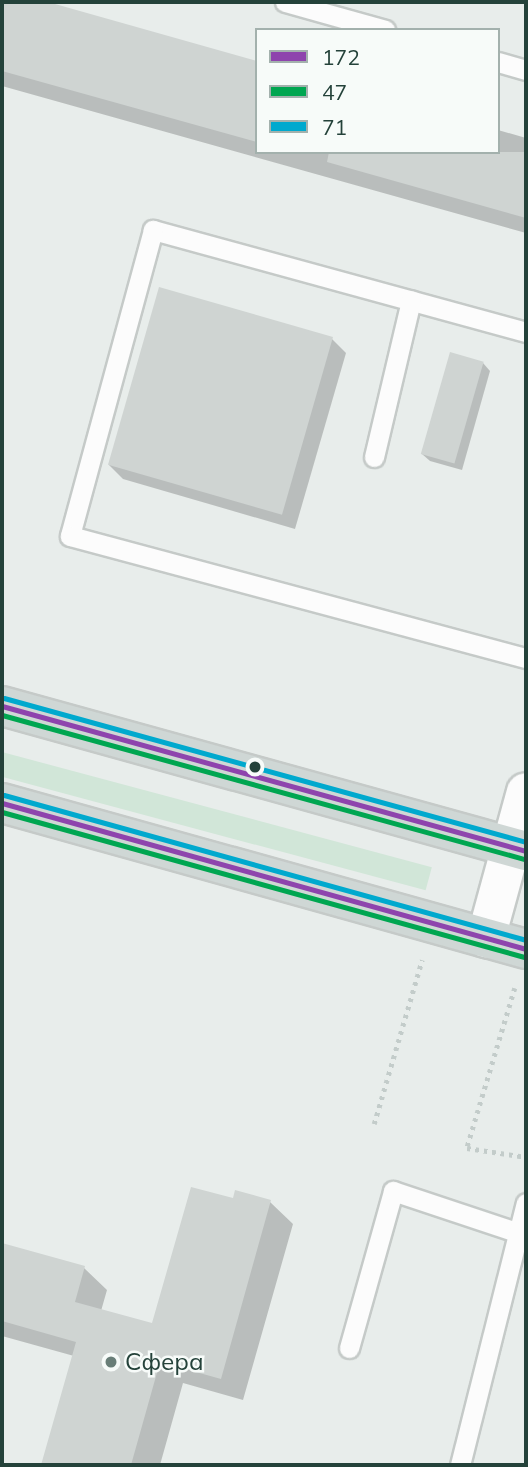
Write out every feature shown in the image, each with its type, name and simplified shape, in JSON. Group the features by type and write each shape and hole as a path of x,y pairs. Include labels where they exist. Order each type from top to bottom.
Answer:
{"main road":[{"path":"2,706 519,849"},
{"path":"2,803 486,938 523,962"}],"street":[{"path":"486,938 519,849 526,792"}],"lane":[{"path":"285,2 378,28"},
{"path":"500,63 526,70"},
{"path":"526,332 153,230 70,536 526,658"},
{"path":"374,457 411,300"},
{"path":"349,1348 393,1191 519,1233"},
{"path":"460,1465 526,1203"}],"path":[{"path":"374,1124 424,952"},
{"path":"523,962 467,1148 526,1157"}],"green space":[{"path":"2,752 432,867 426,890 2,777"}],"building":[{"path":"2,2 48,2 255,60 255,141 2,71"},
{"path":"526,152 526,218 327,162 329,154"},
{"path":"159,287 333,337 282,515 108,465"},
{"path":"450,352 484,362 454,464 421,454"},
{"path":"191,1187 233,1198 235,1190 271,1200 221,1379 160,1362 131,1465 41,1465 76,1342 2,1321 2,1243 85,1266 75,1302 152,1323"}],"transit line":[{"name":"71","path":"4,698 526,842"},
{"name":"172","path":"2,706 526,851"},
{"name":"47","path":"2,715 524,859"},
{"name":"71","path":"4,795 526,940"},
{"name":"172","path":"2,803 526,949"},
{"name":"47","path":"2,812 524,957"}],"place":[{"name":"Сфера","path":"111,1362"}]}
